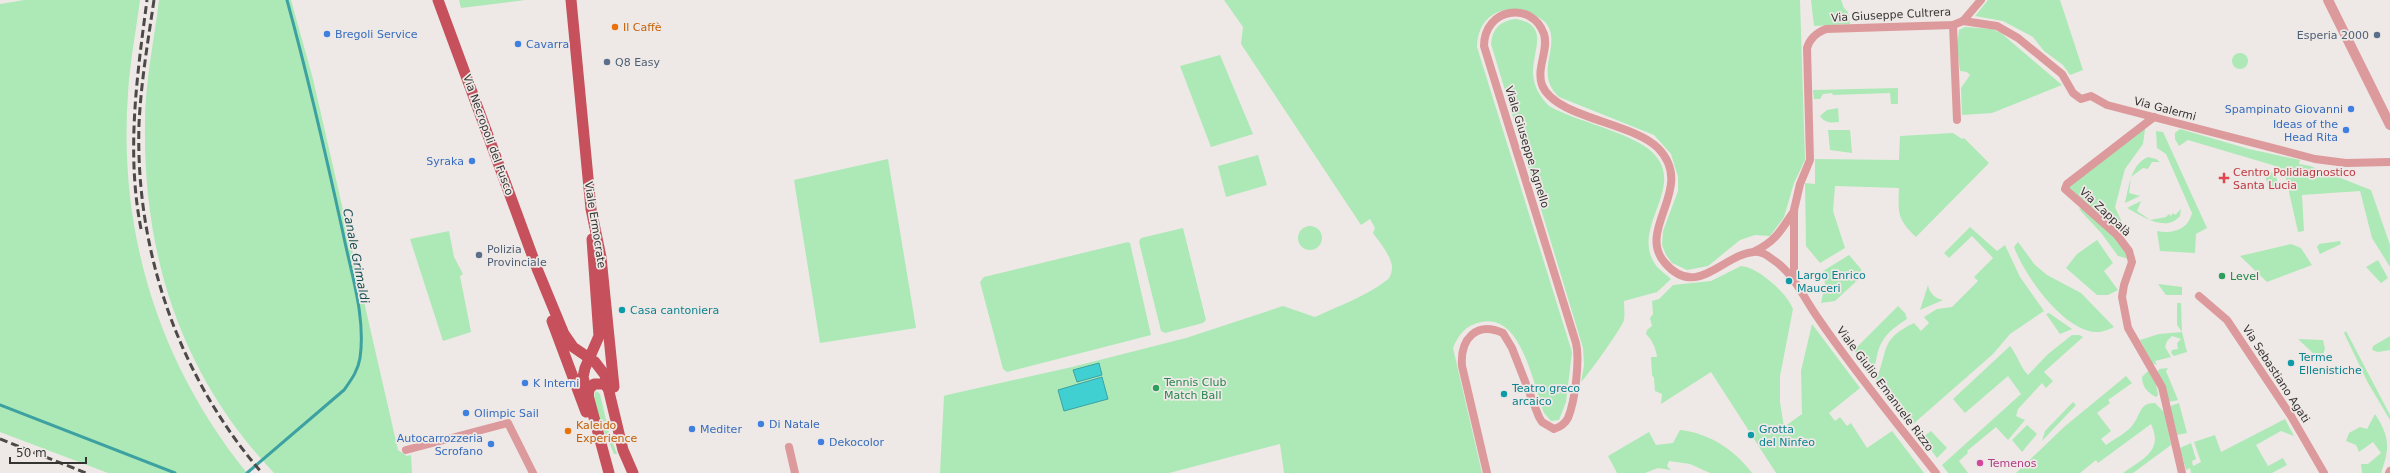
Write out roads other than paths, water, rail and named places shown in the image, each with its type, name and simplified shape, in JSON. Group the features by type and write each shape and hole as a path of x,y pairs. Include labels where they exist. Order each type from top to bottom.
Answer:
{"main road":[{"name":"Via Necropoli del Fusco","path":"438,0 538,271"},
{"name":"Viale Ermocrate","path":"571,0 591,209 601,257 617,426"},
{"path":"591,209 592,256 599,336 594,348 584,356 583,377 598,438 609,473"},
{"path":"538,271 564,334 584,356 601,368 609,389 617,426 633,472"},
{"path":"538,271 546,307 581,403 598,438"},
{"path":"588,399 589,389 594,384 604,384 609,389"}],"street":[{"name":"Via Giuseppe Cultrera","path":"1794,279 1794,210 1800,184 1810,160 1807,48 1811,38 1826,29 1953,25 1963,21 1981,0"},
{"path":"2328,0 2390,125"},
{"name":"Viale Giuseppe Agnello","path":"1488,473 1462,366 1462,350 1468,339 1481,330 1490,329 1503,333 1512,348 1542,422 1554,429 1560,427 1568,418 1578,358 1576,343 1484,46 1486,31 1496,18 1508,12 1520,12 1534,19 1540,26 1545,42 1541,80 1547,94 1559,104 1645,138 1662,153 1670,168 1672,185 1656,233 1656,242 1661,258 1665,264 1678,274 1692,277 1709,274 1732,261 1755,251"},
{"name":"Via Galermi","path":"1963,21 1997,26 2018,38 2062,74 2076,97 2080,99 2091,96 2107,105 2315,159 2346,163 2390,162"},
{"path":"1953,25 1957,120"},
{"name":"Via Zappalà","path":"2154,117 2067,184 2066,189 2116,235 2129,251 2132,262 2124,285 2122,297 2128,328 2162,387 2182,473"},
{"path":"1755,251 1770,244 1777,237 1794,210"},
{"name":"Viale Giulio Emanuele Rizzo","path":"1755,251 1766,255 1778,263 1794,279 1818,318 1936,473"},
{"name":"Via Sebastiano Agati","path":"2199,296 2227,320 2291,416 2324,473"},
{"path":"565,358 584,356"},
{"path":"406,450 508,423 533,473"},
{"path":"789,447 795,473"}],"water":[{"path":"1099,363 1102,375 1077,382 1073,370"},
{"path":"1102,377 1108,399 1064,411 1058,390"}],"waterway":[{"name":"Canale Grimaldi","path":"247,473 344,390 354,375 360,358 361,327 357,295 316,116 287,0"},
{"name":"Canale Grimaldi","path":"0,405 175,473"}],"railway":[{"path":"141,229 134,171 134,143 137,86 147,0"},
{"path":"154,0 143,77 139,124 140,172 145,219 154,265 168,310 186,354 207,396 233,436 262,473"},
{"path":"0,439 86,473"}],"place":[{"name":"Il Caffè","path":"615,27"},
{"name":"Bregoli Service","path":"327,34"},
{"name":"Esperia 2000","path":"2377,35"},
{"name":"Cavarra","path":"518,44"},
{"name":"Q8 Easy","path":"607,62"},
{"name":"Spampinato Giovanni","path":"2351,109"},
{"name":"Ideas of the Head Rita","path":"2346,130"},
{"name":"Syraka","path":"472,161"},
{"name":"Centro Polidiagnostico Santa Lucia","path":"2224,178"},
{"name":"Polizia Provinciale","path":"479,255"},
{"name":"Level","path":"2222,276"},
{"name":"Largo Enrico Mauceri","path":"1789,281"},
{"name":"Casa cantoniera","path":"622,310"},
{"name":"Terme Ellenistiche","path":"2291,363"},
{"name":"K Interni","path":"525,383"},
{"name":"Tennis Club Match Ball","path":"1156,388"},
{"name":"Teatro greco arcaico","path":"1504,394"},
{"name":"Olimpic Sail","path":"466,413"},
{"name":"Di Natale","path":"761,424"},
{"name":"Mediter","path":"692,429"},
{"name":"Kaleido Experience","path":"568,431"},
{"name":"Grotta del Ninfeo","path":"1751,435"},
{"name":"Dekocolor","path":"821,442"},
{"name":"Autocarrozzeria Scrofano","path":"491,444"},
{"name":"Temenos","path":"1980,463"}]}
